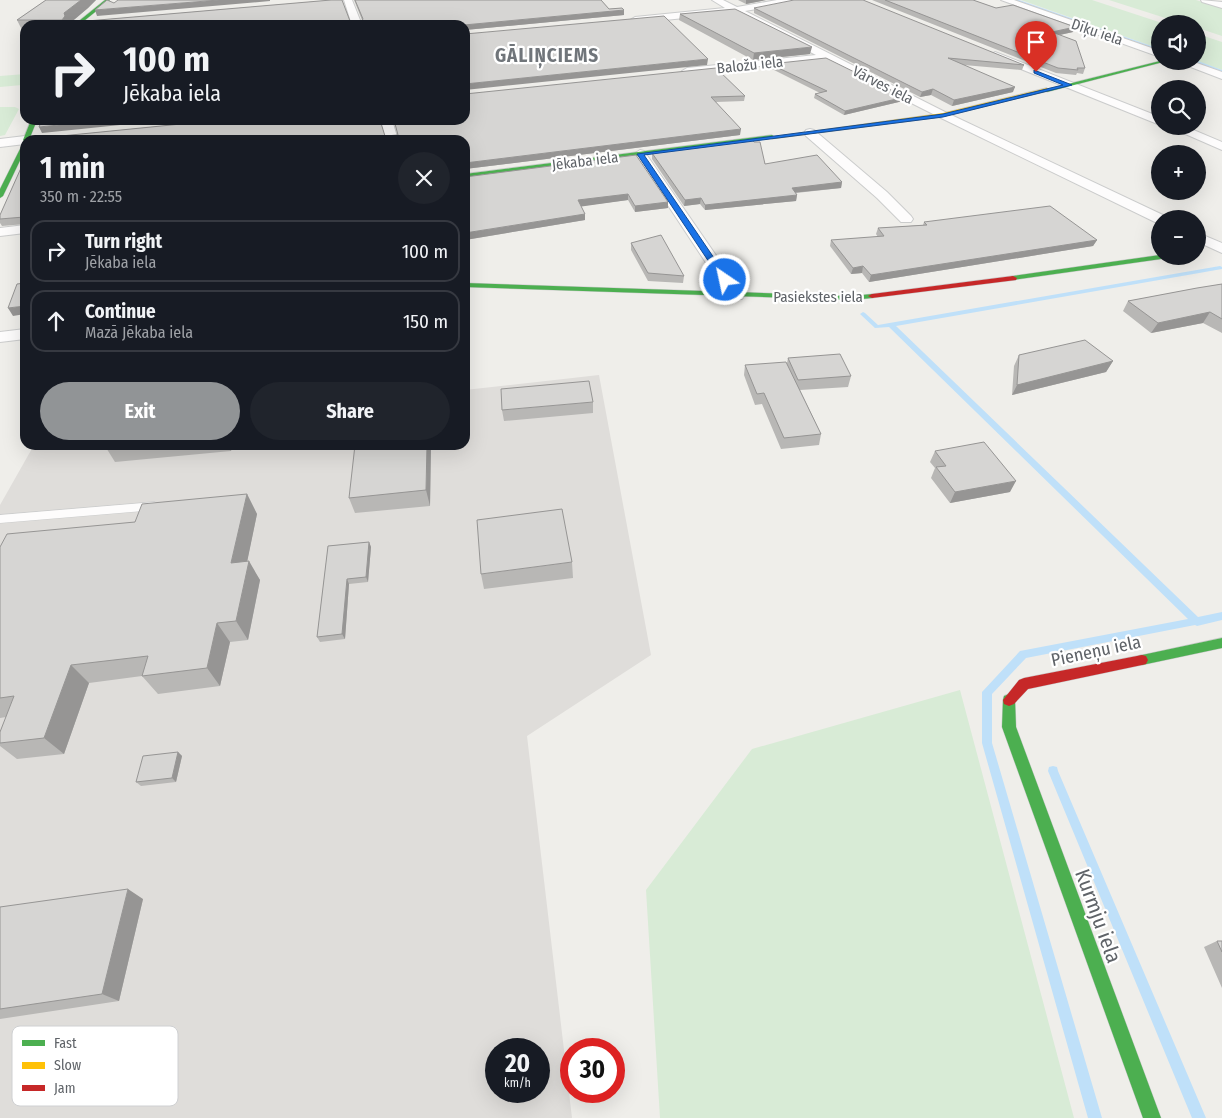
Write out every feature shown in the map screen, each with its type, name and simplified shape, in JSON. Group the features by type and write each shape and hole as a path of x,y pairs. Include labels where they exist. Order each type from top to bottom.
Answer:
{"street":[{"path":"82,20 108,0"},
{"path":"348,0 355,20"},
{"name":"Vārves iela","path":"716,0 943,115 1151,215"},
{"path":"627,20 735,10 793,0"},
{"name":"Dīķu iela","path":"1005,0 1151,51"},
{"path":"1205,0 1222,5"},
{"path":"989,53 1151,117"},
{"name":"Baložu iela","path":"680,72 826,56"},
{"name":"Jēkaba iela","path":"470,175 943,115 1151,64"},
{"path":"1205,70 1222,76"},
{"path":"810,133 882,195 906,219"},
{"path":"1195,135 1222,146"},
{"path":"0,143 20,141"},
{"path":"0,196 20,154"},
{"path":"640,154 736,296"},
{"path":"0,232 20,230"},
{"path":"1206,241 1222,249"},
{"path":"1206,251 1222,249"},
{"name":"Pasiekstes iela","path":"470,285 736,296 852,298 909,293 1151,258"},
{"path":"0,337 20,335"},
{"name":"Pieneņu iela","path":"1009,727 1009,700 1024,684 1222,643"},
{"name":"Kurmju iela","path":"1009,727 1152,1118"}],"lane":[{"path":"0,519 164,505"}],"shaded area":[{"path":"599,375 651,655 527,736 563,1038 560,1038 560,1103 570,1103 572,1118 0,1118 0,505 31,450 470,450 470,389"}],"green space":[{"path":"1021,0 1092,0 1151,19 1151,46"},
{"path":"1109,0 1196,0 1222,8 1222,36 1206,31 1206,15 1156,15"},
{"path":"1206,37 1222,42 1222,70 1206,64"},
{"path":"20,74 20,85 0,87 0,76"},
{"path":"0,107 15,107 19,109 5,135 0,136"},
{"path":"960,690 1074,1118 660,1118 646,890 752,749"}],"building":[{"path":"46,0 81,0 64,13 65,16 62,20 17,20"},
{"path":"107,0 114,3 118,0 219,0 95,10"},
{"path":"342,0 350,20 99,20"},
{"path":"355,0 601,0 609,9 622,8 624,10 470,24 470,20 362,20"},
{"path":"794,0 863,0 1024,65 948,58 1015,87 954,100 933,89 922,92 754,8"},
{"path":"885,0 973,0 996,8 1013,5 1075,27 1052,32 1076,41 1085,68 1077,68 1078,70 1058,68"},
{"path":"735,9 812,47 754,53 680,14"},
{"path":"664,16 708,59 470,83 470,34"},
{"path":"826,58 905,97 845,111 815,94 827,91 770,64"},
{"path":"716,68 745,96 711,97 741,129 470,162 470,135 398,135 395,125 470,125 470,93"},
{"path":"40,125 59,125 39,127"},
{"path":"171,125 382,125 385,135 71,135"},
{"path":"752,140 760,142 765,164 817,155 842,182 792,188 797,195 705,205 701,198 685,200 652,153"},
{"path":"636,155 668,202 635,206 628,194 578,200 585,214 470,232 470,176"},
{"path":"20,170 20,217 0,219 0,215"},
{"path":"1050,206 1097,240 871,275 863,266 853,268 831,240 884,236 878,228 927,225 924,222"},
{"path":"661,235 684,276 648,273 631,243"},
{"path":"17,284 20,284 20,307 8,308"},
{"path":"1222,284 1222,319 1210,312 1158,323 1128,301 1197,288"},
{"path":"1085,340 1113,361 1017,385 1019,355"},
{"path":"840,354 851,376 798,380 788,358"},
{"path":"786,362 821,434 784,438 764,393 757,394 745,365"},
{"path":"589,381 593,402 502,410 501,389"},
{"path":"984,442 1016,481 955,492 936,467 946,466 935,451"},
{"path":"354,450 427,450 426,490 349,498"},
{"path":"247,494 231,563 249,561 236,621 217,623 207,668 142,676 148,656 71,665 44,738 0,743 0,732 14,696 0,698 0,547 7,534 135,522 142,504"},
{"path":"562,509 572,562 481,574 477,520"},
{"path":"369,542 366,577 347,579 342,634 317,637 328,546"},
{"path":"178,752 172,778 136,782 143,756"},
{"path":"128,889 102,994 0,1009 0,907"},
{"path":"1217,941 1222,941 1222,952"}],"waterway":[{"path":"1016,0 1151,47"},
{"path":"1206,65 1222,71"},
{"path":"891,325 1220,268"},
{"path":"863,314 877,327 891,325"},
{"path":"891,325 1196,621"},
{"path":"1196,621 1222,616"},
{"path":"1095,1118 987,743 987,692 1023,654 1196,621"},
{"path":"1053,771 1199,1118"}],"traffic: fast":[{"path":"82,20 108,0"},
{"path":"1047,90 1151,64"},
{"path":"28,135 32,125"},
{"path":"470,175 772,137"},
{"path":"0,196 20,154"},
{"path":"1013,278 1151,258"},
{"path":"470,285 852,298 872,296"},
{"path":"1142,660 1222,643"},
{"path":"1009,700 1009,727 1152,1118"}],"traffic: slow":[{"path":"772,137 943,115 1047,90"}],"traffic: jam":[{"path":"872,296 1013,278"},
{"path":"1009,700 1024,684 1142,660"}],"district":[{"name":"GĀLIŅCIEMS","path":"547,55"}],"route":[{"path":"725,280 640,154 943,115 1069,85 1036,72"}]}
